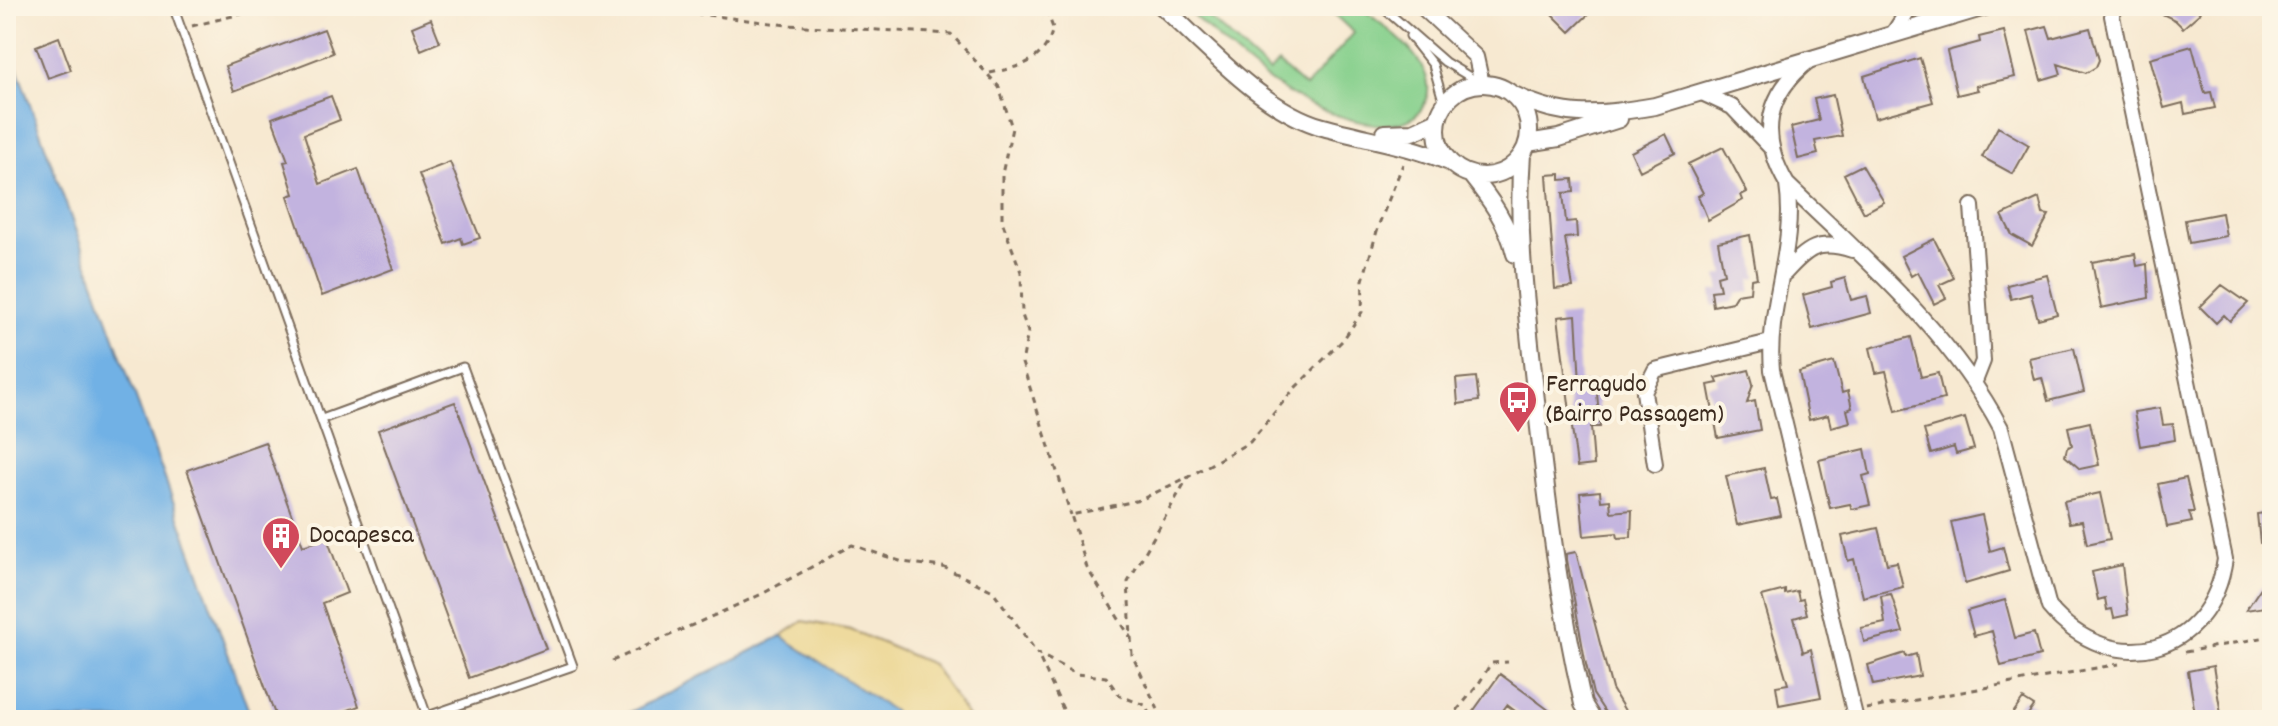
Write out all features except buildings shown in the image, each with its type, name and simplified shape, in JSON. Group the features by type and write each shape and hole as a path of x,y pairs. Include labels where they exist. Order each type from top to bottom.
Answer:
{"street":[{"path":"1162,6 1244,80 1285,109 1321,127 1411,146 1471,175 1494,205 1511,237 1526,310"},
{"path":"1421,6 1476,57 1482,84"},
{"path":"1892,35 1911,6"},
{"path":"1946,6 1964,13"},
{"path":"1471,175 1501,173 1525,148 1988,6"},
{"path":"1810,60 1784,85 1775,104 1768,134 1770,147 1787,184 1918,315 1974,384 2001,428 2040,583 2049,607 2065,626 2087,640 2114,650 2144,650 2170,641 2194,626 2211,608 2221,586 2225,559 2110,9"},
{"path":"1447,161 1438,142 1437,121 1444,104 1458,91 1482,84 1496,86 1564,115 1606,114 1655,106"},
{"path":"1702,93 1732,107 1770,147"},
{"path":"1514,95 1527,116 1519,199 1526,310 1553,556 1583,704 1593,720"},
{"path":"1359,133 1413,132 1437,121"},
{"path":"1787,184 1790,240 1770,342 1772,370 1855,716"},
{"path":"1972,206 1983,361 1974,384"},
{"path":"1784,273 1813,247 1832,243 1857,251"},
{"path":"1655,464 1644,392 1655,370 1770,342"}],"lane":[{"path":"173,6 427,716"},
{"path":"1381,6 1445,62 1482,84"},
{"path":"1399,22 1433,65 1444,104"},
{"path":"322,419 463,367 573,666 416,720"}],"path":[{"path":"181,29 273,6"},
{"path":"636,6 787,25 951,34 989,73 999,87 1012,128 1002,174 1002,221 1021,272 1022,315 1028,332 1022,363 1087,568 1134,642"},
{"path":"989,73 1024,67 1043,51 1053,28 1045,6"},
{"path":"1071,515 1140,500 1250,442 1294,389 1343,340 1362,312 1363,280 1379,224 1411,146"},
{"path":"1163,720 1132,655 1134,642 1128,582 1188,477"},
{"path":"612,661 762,594 852,545 903,562 943,567 993,591 1037,653 1068,720"},
{"path":"2185,652 2272,636"},
{"path":"1037,653 1076,674 1106,677 1120,696 1145,705 1152,720"},
{"path":"1449,720 1478,685 1491,663 1508,662"},
{"path":"1809,720 1855,716 2126,663"}],"green space":[{"path":"1183,6 1196,6 1269,72 1278,63 1305,87 1354,33 1325,6 1360,6 1416,57 1427,80 1426,100 1415,116 1390,124 1359,122 1330,113 1280,89 1263,77"}],"sand":[{"path":"803,621 851,630 932,664 970,720 900,720 892,711 781,636"}],"water":[{"path":"8,43 252,720 6,720"},
{"path":"781,636 893,711 900,720 614,720"}],"place":[{"name":"Ferragudo (Bairro Passagem)","path":"1518,434"},
{"name":"Docapesca","path":"281,570"}]}
